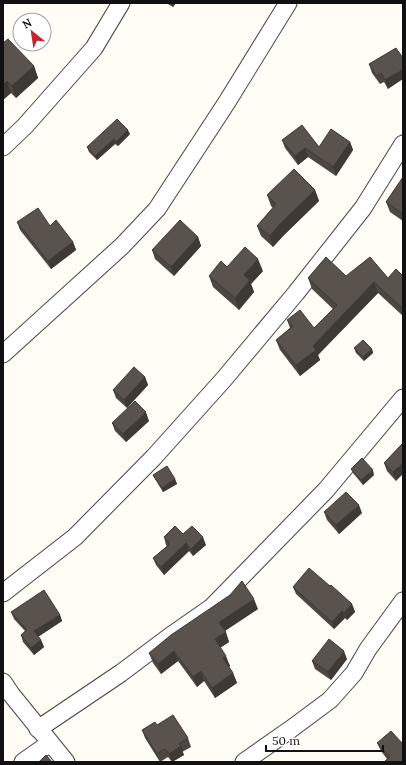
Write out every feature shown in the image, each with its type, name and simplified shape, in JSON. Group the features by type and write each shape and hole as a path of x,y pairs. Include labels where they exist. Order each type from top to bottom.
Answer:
{"street":[{"path":"3,147 25,126 94,48 121,3"},
{"path":"3,354 122,246 158,208 227,102 288,3"},
{"path":"3,593 75,537 154,457 224,379 296,293 363,208 403,144"},
{"path":"38,729 121,673 212,607 326,490 403,398"},
{"path":"244,762 291,730 330,700 354,674 368,649 403,601"},
{"path":"3,682 38,729 66,762"},
{"path":"23,762 50,743"}],"building":[{"path":"8,39 12,43 12,52 21,52 34,66 12,86 7,81 3,85 3,43"},
{"path":"396,48 403,58 403,69 385,80 381,73 377,76 369,64"},
{"path":"117,119 128,130 116,142 114,139 95,156 87,147"},
{"path":"302,125 319,147 331,129 350,142 333,167 305,148 295,156 282,140"},
{"path":"294,169 315,190 279,225 270,236 257,226 276,204 267,195"},
{"path":"403,177 403,214 386,202"},
{"path":"38,208 50,226 56,220 73,242 48,261 17,222"},
{"path":"180,220 198,237 171,267 152,250"},
{"path":"245,247 258,259 244,275 250,280 235,298 209,276 221,261 227,267"},
{"path":"326,257 346,276 370,257 388,278 396,269 403,276 403,309 374,282 313,346 316,350 296,365 276,340 293,326 287,320 300,310 314,328 337,305 308,278"},
{"path":"363,340 372,349 363,357 354,348"},
{"path":"134,367 145,377 124,400 113,390"},
{"path":"135,401 146,412 123,434 112,423"},
{"path":"403,443 403,463 393,472 384,463"},
{"path":"362,458 373,470 361,480 351,469"},
{"path":"167,466 175,479 162,488 153,475"},
{"path":"346,492 359,505 336,525 324,512"},
{"path":"175,526 183,534 192,526 203,537 191,549 186,543 161,567 153,558 170,544 164,537"},
{"path":"309,568 352,604 344,613 342,611 332,622 293,587"},
{"path":"242,581 254,599 219,622 226,632 215,639 226,656 223,658 233,673 212,688 201,671 193,677 174,651 158,664 149,653 171,635 230,595"},
{"path":"44,590 60,615 34,631 41,640 31,648 21,635 27,630 11,612"},
{"path":"329,639 344,651 328,672 312,661"},
{"path":"173,715 188,738 179,744 181,746 169,754 165,749 157,754 142,730 155,722 157,725"},
{"path":"391,731 403,744 403,762 385,761 390,757 377,743"},
{"path":"46,755 52,762 39,762"}]}
